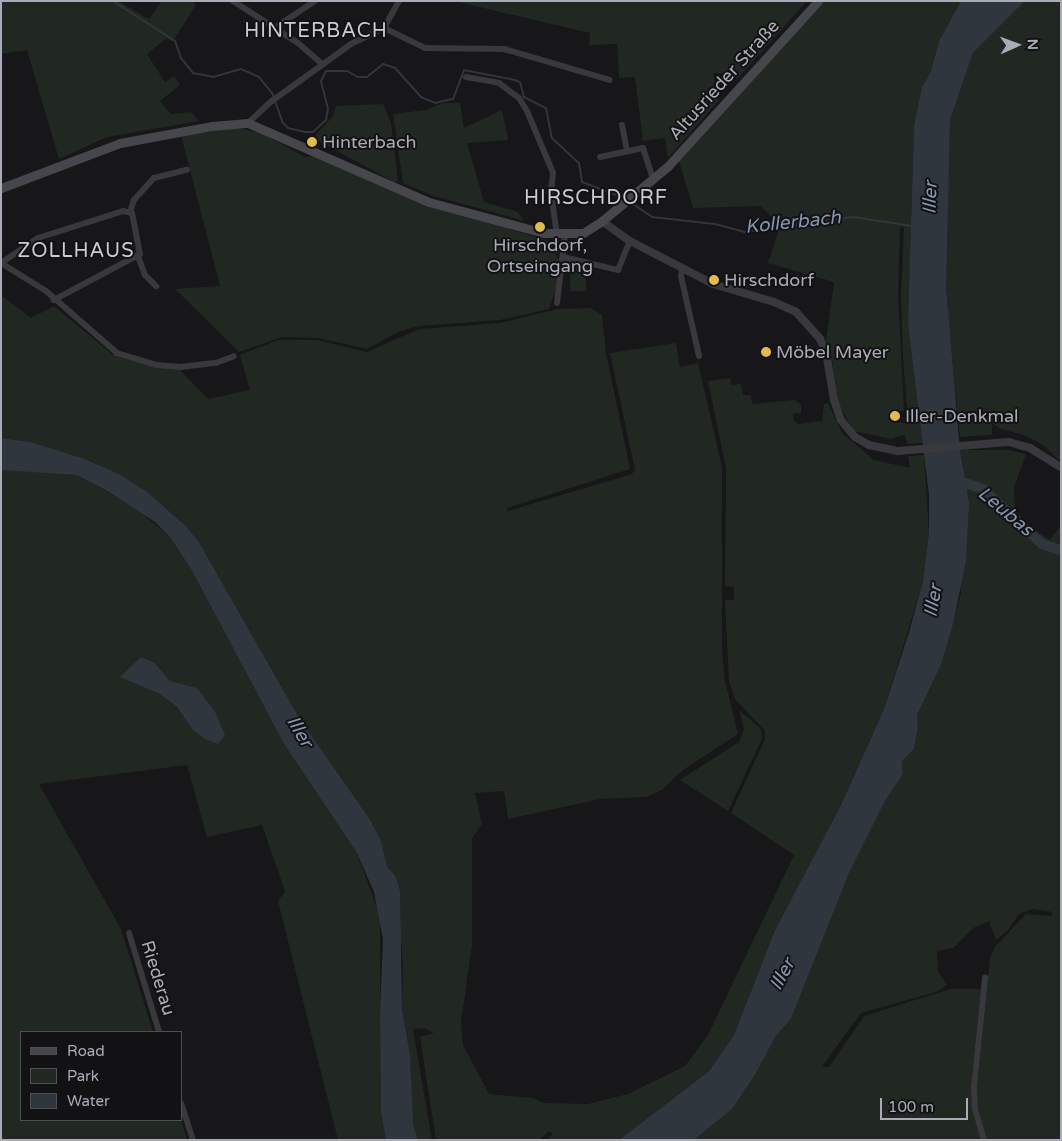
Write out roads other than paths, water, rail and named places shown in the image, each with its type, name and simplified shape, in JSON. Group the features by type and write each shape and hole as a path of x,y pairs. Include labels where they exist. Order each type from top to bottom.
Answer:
{"main road":[{"name":"Altusrieder Straße","path":"1,188 120,143 212,126 248,123 422,199 503,224 561,235 583,233 602,221 653,179 818,1"}],"street":[{"path":"233,1 310,52 323,65"},
{"path":"273,29 316,1"},
{"path":"248,123 272,101 351,44 384,28 399,1"},
{"path":"384,28 425,48 504,49 610,80"},
{"path":"466,77 499,83 519,98 527,111 553,173 551,193 561,235 563,257 557,303"},
{"path":"622,125 627,151"},
{"path":"600,157 643,148 653,179"},
{"path":"156,286 145,275 138,256 141,248 130,212 134,200 154,178 187,170"},
{"path":"130,212 106,215 38,238 1,263 38,286 117,353 181,367 216,362 234,356"},
{"path":"602,221 630,241 732,292 774,302 796,312 823,346 837,412 847,428 869,446 891,450 910,450 973,444 1019,444 1041,453 1061,467"},
{"path":"563,257 618,270 630,241"},
{"path":"54,300 138,256"},
{"path":"682,268 681,276 699,356"},
{"name":"Riederau","path":"129,933 159,1031"},
{"path":"984,1140 974,1087 985,978"},
{"path":"182,1106 193,1140"}],"water":[{"name":"Iller","path":"961,1 1025,1 973,53 950,120 946,286 960,450 969,503 966,561 953,624 941,665 917,715 918,728 914,749 902,761 903,774 885,801 849,873 791,1019 775,1037 756,1073 732,1109 694,1140 619,1140 709,1071 734,1035 775,930 841,805 884,709 909,632 923,581 929,532 929,495 908,324 914,125 922,87 931,71 939,41"},
{"name":"Iller","path":"1,438 31,442 85,459 121,475 146,491 186,526 199,542 298,716 369,818 381,841 387,867 395,875 400,891 402,1009 410,1056 413,1124 418,1140 386,1140 381,1113 380,1014 383,939 374,892 357,853 284,744 191,569 170,537 155,522 109,492 77,475 1,470"},
{"path":"141,657 155,663 170,681 197,688 215,712 225,735 218,744 205,739 192,729 177,707 160,694 120,677"}],"waterway":[{"name":"Kollerbach","path":"113,1 175,41 181,58 193,73 213,77 241,69 259,77 272,93 283,123 288,128 306,132 313,132 326,120 328,109 321,81 326,71 347,71 358,77 367,77 383,64 395,68 421,97 435,103 453,99 464,70 515,80 520,82 524,97 546,108 552,138 579,163 582,182 624,198"},
{"name":"Kollerbach","path":"630,202 652,217 715,224 745,232 853,217 912,226"},
{"name":"Leubas","path":"953,479 983,489 1042,544 1061,550"}],"place":[{"name":"Hinterbach","path":"312,142"},
{"name":"Hirschdorf, Ortseingang","path":"540,227"},
{"name":"Hirschdorf","path":"714,280"},
{"name":"Möbel Mayer","path":"766,352"},
{"name":"Iller-Denkmal","path":"895,416"}],"district":[{"name":"HINTERBACH","path":"316,31"},
{"name":"HIRSCHDORF","path":"596,198"},
{"name":"ZOLLHAUS","path":"76,251"}]}
